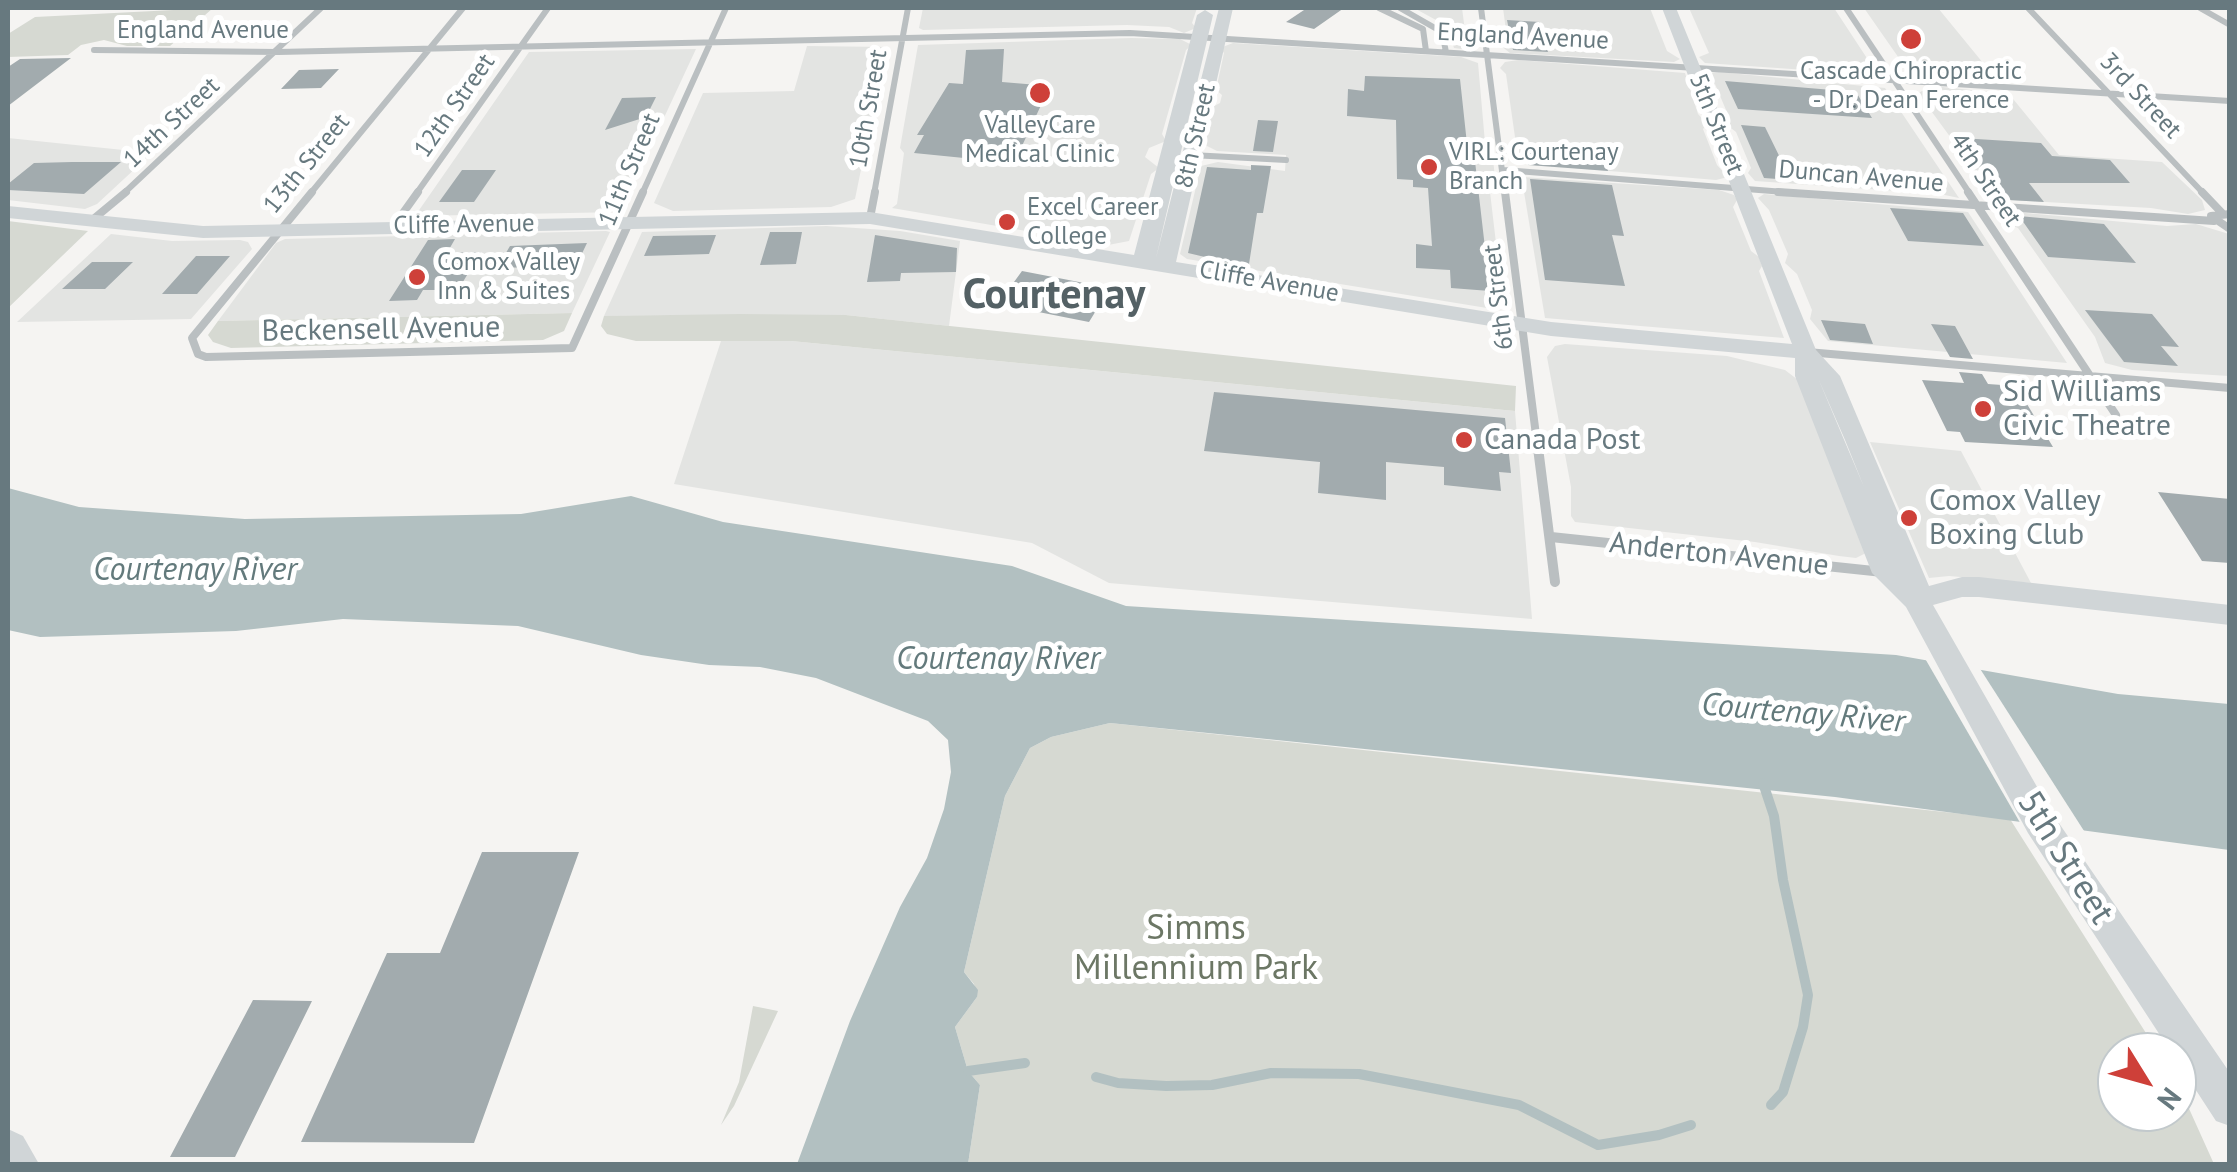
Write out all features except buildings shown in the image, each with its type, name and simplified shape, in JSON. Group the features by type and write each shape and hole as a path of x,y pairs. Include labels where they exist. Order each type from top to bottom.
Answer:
{"main road":[{"name":"8th Street","path":"1154,262 1193,155 1209,37 1206,8"},
{"name":"8th Street","path":"1154,262 1170,154 1209,37 1226,8"},
{"name":"5th Street","path":"1669,8 1742,187 1886,573 1923,612"},
{"name":"Cliffe Avenue","path":"8,212 180,231 870,218 1523,325 1734,345 1806,364"},
{"name":"5th Street","path":"1806,364 1830,376 1914,578 1923,612 2040,823 2230,1107"},
{"path":"1923,612 1962,586 2230,615"},
{"path":"8,1150 18,1164"}],"street":[{"name":"14th Street","path":"90,221 108,209 321,8"},
{"name":"13th Street","path":"192,349 192,338 463,8"},
{"name":"12th Street","path":"393,227 548,8"},
{"name":"11th Street","path":"572,348 726,8"},
{"name":"10th Street","path":"870,218 908,8"},
{"path":"1379,8 1423,29 1426,51"},
{"path":"1400,8 1442,32 1446,52"},
{"name":"6th Street","path":"1481,8 1555,582"},
{"name":"4th Street","path":"1846,8 2116,415"},
{"name":"3rd Street","path":"2028,8 2226,214"},
{"path":"2200,8 2230,26"},
{"name":"England Avenue","path":"94,50 278,52 1130,33 2230,101"},
{"path":"1170,154 1286,160"},
{"name":"Duncan Avenue","path":"1504,170 2214,222 2230,229"},
{"path":"2214,222 2213,214 2226,214"},
{"name":"Beckensell Avenue","path":"192,349 206,356 572,348"},
{"path":"1806,364 2091,375 2230,388"},
{"name":"Anderton Avenue","path":"1551,538 1886,573"}],"shaded area":[{"path":"923,8 1197,8 1192,23 1196,28 1184,33 1169,27 1127,25 923,30 919,28"},
{"path":"1414,8 1462,8 1465,31 1477,36 1477,47 1454,48 1447,26"},
{"path":"1503,8 1650,8 1667,51 1680,59 1674,62 1510,53 1496,42 1507,38"},
{"path":"1689,8 1834,8 1878,75 1705,63 1699,57 1709,53"},
{"path":"1864,8 1938,8 1997,80 1910,74"},
{"path":"1180,39 1192,45 1186,50 1162,134 1166,141 1149,148 1145,157 1159,168 1151,174 1129,241 1108,245 892,208 897,204 904,153 900,148 918,45"},
{"path":"1233,43 1461,57 1478,63 1486,154 1493,159 1495,178 1496,188 1490,192 1502,294 1510,304 1493,309 1187,259 1180,254 1201,166 1218,162 1285,171 1286,155 1217,151 1205,145 1212,107 1220,103 1222,95 1216,90 1224,53 1220,48"},
{"path":"807,46 886,47 855,199 831,207 673,211 654,203 703,93 794,91"},
{"path":"696,49 620,212 415,216 529,52"},
{"path":"1505,62 1685,73 1698,114 1707,124 1703,129 1717,165 1728,177 1716,180 1515,163 1517,151 1506,74 1500,68"},
{"path":"1709,73 1885,88 1959,198 1755,181 1748,173 1751,168 1736,132 1727,125 1729,117 1715,84 1708,79"},
{"path":"1933,86 2009,94 2059,155 2162,162 2202,200 2205,210 2188,214 2151,208 1993,199 1979,187 1984,183 1918,93"},
{"path":"8,138 152,153 97,204 85,209 8,200"},
{"path":"1522,177 1719,190 1734,195 1737,200 1733,207 1751,251 1759,257 1759,271 1784,338 1545,318 1524,192 1516,181"},
{"path":"1764,194 1968,212 2067,363 1828,341 1810,319 1812,310 1797,274 1785,263 1788,254 1769,210 1758,198"},
{"path":"2005,213 2167,226 2196,224 2229,234 2229,376 2132,370 2105,363 2095,337 2018,228 2003,221 2001,216"},
{"path":"826,226 900,231 960,241 949,326 846,315 604,316 642,232"},
{"path":"610,232 572,313 218,321 276,243 285,239"},
{"path":"111,234 172,241 240,240 248,242 252,249 191,319 17,322"},
{"path":"722,338 791,341 1515,411 1532,619 1109,583 1032,543 674,484"},
{"path":"1555,346 1727,356 1785,370 1798,380 1866,553 1856,558 1755,542 1575,522 1547,357"},
{"path":"1870,442 1961,451 2031,583 1929,578"}],"green space":[{"path":"213,8 170,46 127,46 104,40 81,45 68,55 8,57 8,34 35,17"},
{"path":"8,221 88,231 8,308"},
{"path":"572,313 564,331 543,340 231,348 213,342 208,335 218,321"},
{"path":"846,315 1516,386 1515,411 791,341 636,341 607,334 601,326 604,316"},
{"name":"Simms Millennium Park","path":"1110,723 2010,819 2145,1032 2097,1032 2097,1132 2197,1132 2197,1126 2214,1164 968,1164 980,1085 968,1071 955,1027 977,997 974,984 964,972 1005,796 1030,748 1051,737"},
{"path":"753,1006 778,1011 734,1106 721,1125 739,1082"}],"water":[{"name":"Courtenay River","path":"8,488 79,507 245,519 521,514 631,496 723,522 1012,566 1126,606 1896,655 2118,694 2229,704 2229,850 1835,797 1110,723 1051,737 1030,748 1005,796 964,972 978,990 977,997 955,1027 968,1071 980,1085 968,1164 797,1164 850,1021 900,907 927,858 944,809 951,772 948,740 928,721 816,678 760,667 709,665 641,655 518,626 343,619 236,631 40,637 8,630"}],"pier":[{"path":"1923,655 1977,664 2086,834 2022,826"}],"waterway":[{"path":"1763,783 1774,816 1783,880 1808,995 1803,1027 1783,1092 1771,1105"},
{"path":"968,1071 1025,1063"},
{"path":"1096,1077 1118,1083 1166,1086 1212,1085 1271,1073 1359,1074 1519,1105 1598,1145 1659,1135 1691,1125"}],"place":[{"name":"Cascade Chiropractic - Dr. Dean Ference","path":"1911,39"},
{"name":"ValleyCare Medical Clinic","path":"1040,93"},
{"name":"VIRL: Courtenay Branch","path":"1429,167"},
{"name":"Excel Career College","path":"1007,222"},
{"name":"Comox Valley Inn & Suites","path":"417,277"},
{"name":"Sid Williams Civic Theatre","path":"1983,409"},
{"name":"Canada Post","path":"1464,440"},
{"name":"Comox Valley Boxing Club","path":"1909,518"}],"district":[{"name":"Courtenay","path":"1054,296"}]}
